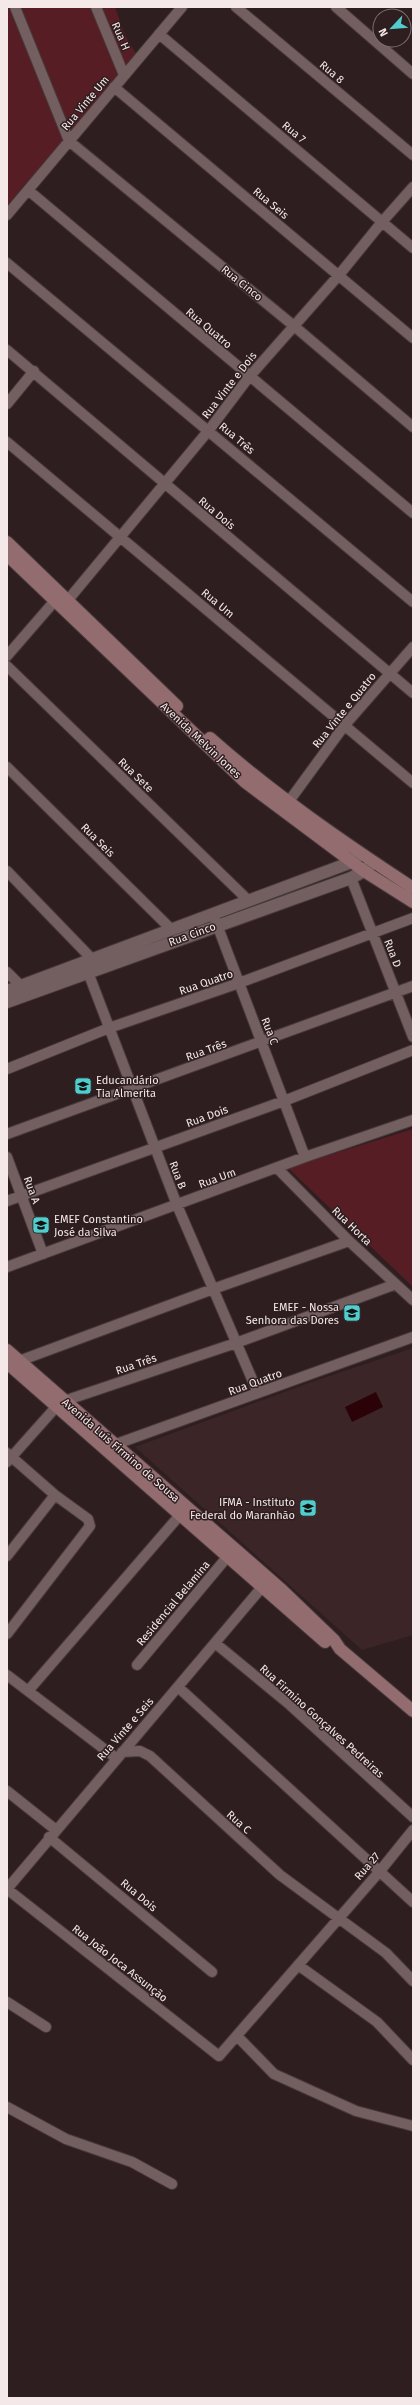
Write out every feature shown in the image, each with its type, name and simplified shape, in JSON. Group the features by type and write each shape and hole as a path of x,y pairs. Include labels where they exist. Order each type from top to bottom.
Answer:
{"main road":[{"name":"Avenida Melvin Jones","path":"7,542 61,601"},
{"name":"Avenida Melvin Jones","path":"7,555 61,601 286,806 356,858 364,871 413,902"},
{"name":"Avenida Melvin Jones","path":"356,858 372,861 413,888"},
{"name":"Avenida Luís Firmino de Sousa","path":"7,1350 20,1361 60,1404"},
{"name":"Avenida Luís Firmino de Sousa","path":"7,1363 60,1404 194,1520 282,1590 334,1640 340,1649 413,1711"},
{"name":"Avenida Luís Firmino de Sousa","path":"110,1446 180,1515 194,1520 228,1556 329,1646 340,1649"}],"street":[{"path":"15,7 69,141"},
{"name":"Rua H","path":"96,7 124,75"},
{"name":"Rua Vinte Um","path":"7,214 182,7"},
{"name":"Rua 8","path":"236,7 413,155"},
{"path":"336,7 413,74"},
{"name":"Rua 7","path":"159,34 413,248"},
{"name":"Rua Seis","path":"114,87 413,338"},
{"name":"Rua Cinco","path":"69,141 294,326 413,427"},
{"name":"Rua Vinte e Dois","path":"7,656 61,601 121,536 209,430 249,377 339,275 382,222 413,187"},
{"name":"Rua Quatro","path":"28,190 249,377 413,513"},
{"name":"Rua Três","path":"7,263 209,430 413,602"},
{"name":"Rua Dois","path":"7,350 34,371 413,693"},
{"path":"7,404 34,371"},
{"name":"Rua Um","path":"7,442 121,536 413,783"},
{"name":"Rua Vinte e Quatro","path":"286,806 344,726 413,647"},
{"name":"Rua Sete","path":"7,666 249,901"},
{"name":"Rua Seis","path":"7,767 172,930"},
{"name":"Rua Cinco","path":"7,991 215,919 249,901 356,858"},
{"name":"Rua Cinco","path":"7,1002 88,964 172,930 215,919 351,878 364,871 372,861"},
{"path":"7,871 88,964"},
{"name":"Rua D","path":"351,878 413,1037"},
{"name":"Rua Quatro","path":"7,1069 109,1028 239,983 413,918"},
{"name":"Rua C","path":"215,919 305,1157"},
{"name":"Rua B","path":"88,964 109,1028 176,1205 258,1393"},
{"path":"7,972 21,986"},
{"name":"Rua Três","path":"7,1134 413,986"},
{"name":"Rua Dois","path":"7,1201 284,1101 413,1050"},
{"name":"Rua Um","path":"7,1267 305,1157 413,1120"},
{"name":"Rua A","path":"7,1157 43,1254"},
{"name":"Rua Horta","path":"277,1168 349,1241 413,1300"},
{"path":"20,1361 213,1289 349,1241"},
{"name":"Rua Três","path":"60,1404 396,1284"},
{"name":"Rua Quatro","path":"110,1446 413,1337"},
{"path":"7,1634 88,1529 90,1523 88,1519 55,1495 8,1457 60,1404"},
{"path":"7,1556 55,1495"},
{"path":"28,1690 180,1515"},
{"name":"Residencial Belamina","path":"137,1665 228,1556"},
{"name":"Rua Vinte e Seis","path":"7,1889 263,1586"},
{"name":"Rua Firmino Gonçalves Pedreiras","path":"215,1643 288,1704 413,1817"},
{"path":"7,1675 119,1755"},
{"path":"178,1687 413,1902"},
{"name":"Rua C","path":"119,1755 140,1751 150,1756 280,1875 386,1953 413,1981"},
{"name":"Rua Dois","path":"7,1791 53,1834 212,1972"},
{"name":"Rua 27","path":"219,2056 380,1871 413,1830"},
{"name":"Rua João Joca Assunção","path":"7,1889 219,2056"},
{"path":"298,1965 377,2022 413,2060"},
{"path":"7,2002 46,2028"},
{"path":"237,2036 274,2074 356,2111 413,2126"},
{"path":"7,2107 66,2139 132,2162 172,2184"}],"shaded area":[{"path":"7,7 115,7 125,35 138,57 21,189 7,209"},
{"path":"413,1129 413,1285 412,1286 288,1168"},
{"name":"IFMA - Instituto Federal do Maranhão","path":"413,1348 413,1635 362,1650 135,1447 309,1383"},
{"path":"376,1392 383,1407 352,1422 345,1407"}],"place":[{"name":"Educandário Tia Almerita","path":"83,1086"},
{"name":"EMEF Constantino José da Silva","path":"41,1225"},
{"name":"EMEF - Nossa Senhora das Dores","path":"352,1313"},
{"name":"IFMA - Instituto Federal do Maranhão","path":"308,1508"}]}
